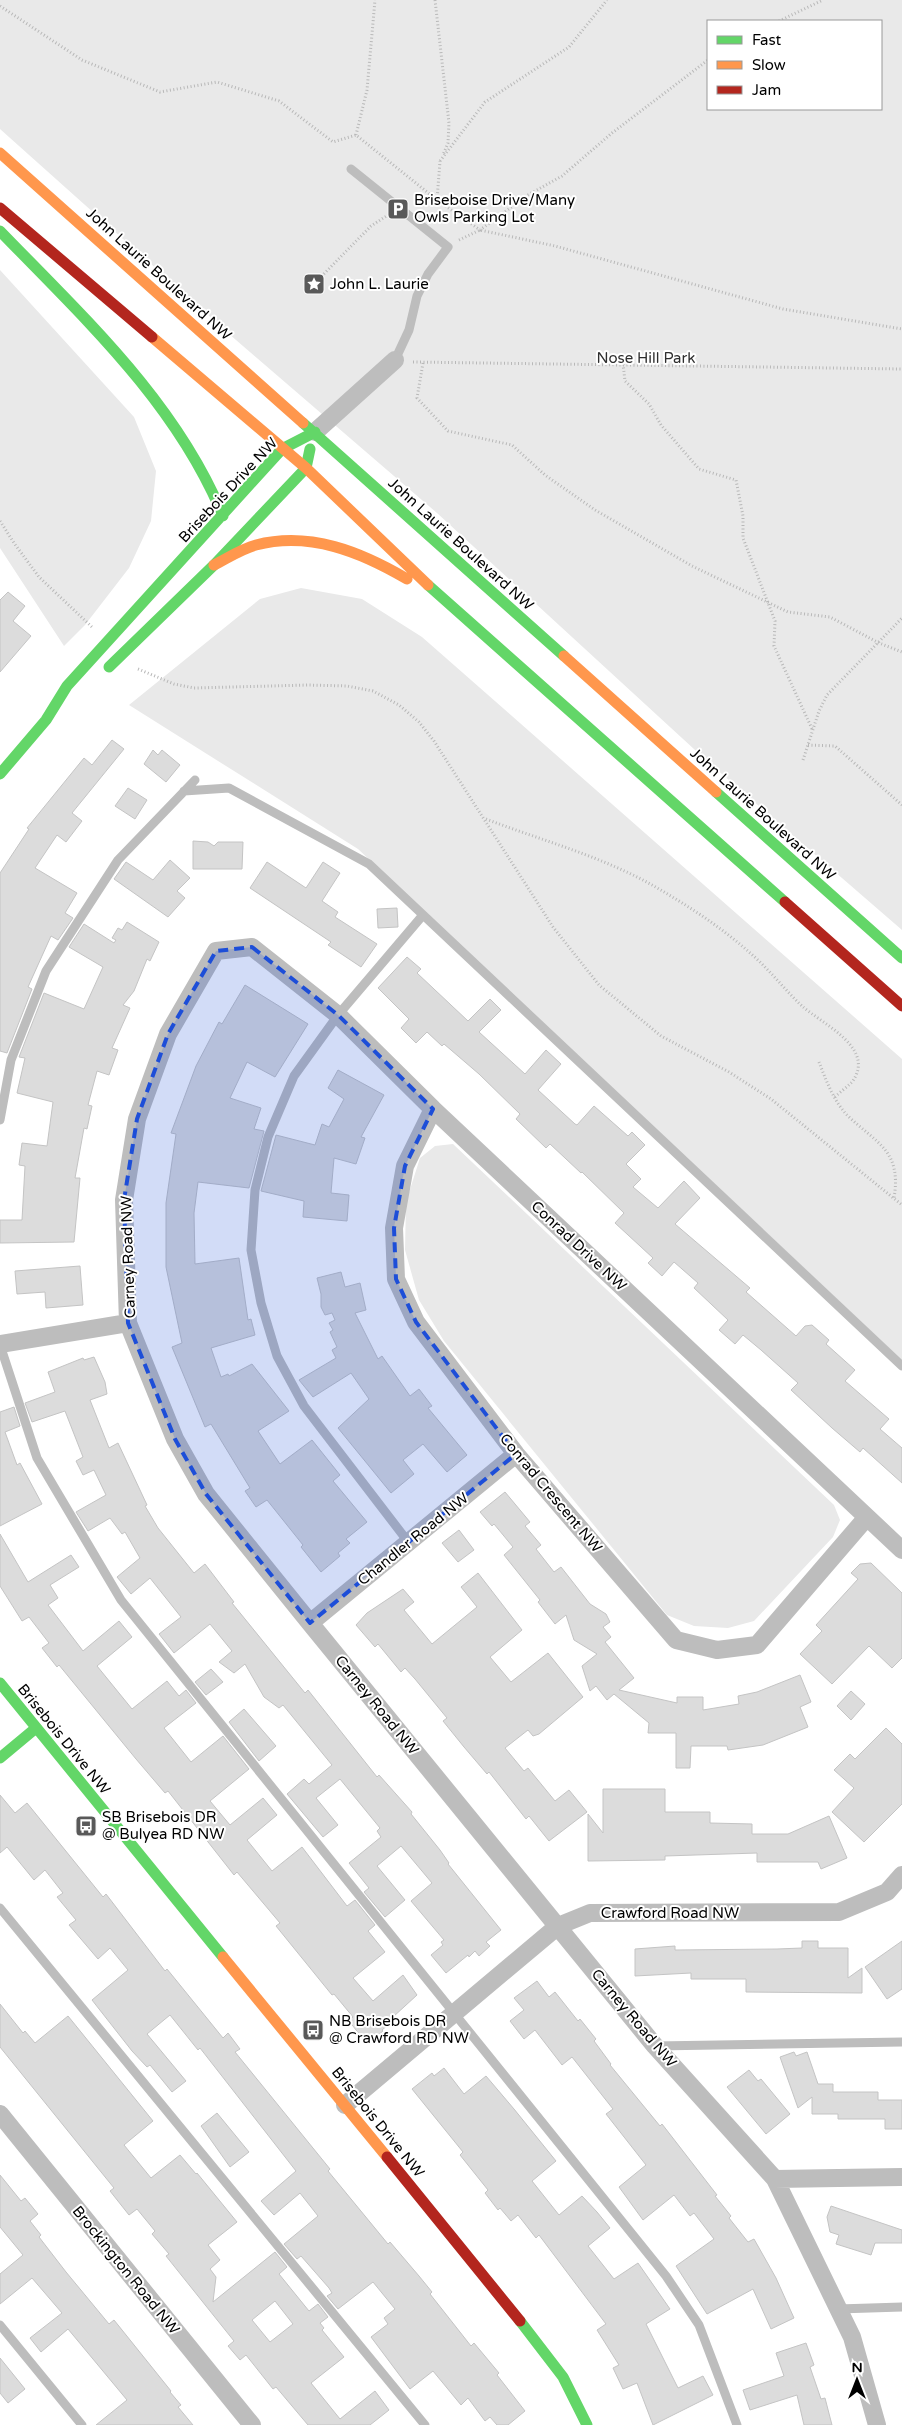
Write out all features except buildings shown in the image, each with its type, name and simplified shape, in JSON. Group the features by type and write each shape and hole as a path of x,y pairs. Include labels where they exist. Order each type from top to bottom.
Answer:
{"main road":[{"name":"John Laurie Boulevard NW","path":"0,153 315,432 902,958"},
{"path":"0,208 306,468 444,601 902,1006"},
{"path":"0,231 120,356 156,399 200,466 224,516"},
{"name":"Brisebois Drive NW","path":"0,774 46,720 68,686 224,516 282,449 315,432"},
{"path":"102,674 214,565 306,468 315,432"},
{"path":"214,565 256,545 296,539 352,550 385,566 444,601"},
{"name":"Brisebois Drive NW","path":"46,720 69,706"},
{"name":"Brisebois Drive NW","path":"0,1683 548,2356 571,2392 587,2425"},
{"path":"0,1758 36,1728"}],"street":[{"path":"315,432 395,360"},
{"name":"Conrad Drive NW","path":"252,947 338,1016 433,1109 902,1550"},
{"name":"Carney Road NW","path":"252,947 216,952 168,1034 137,1119 124,1200 128,1322 175,1439 206,1494 310,1623 655,2046 774,2179 852,2337 877,2425"},
{"name":"Conrad Crescent NW","path":"433,1109 405,1166 394,1228 396,1279 416,1322 516,1454 676,1640 717,1650 757,1645 867,1517"},
{"path":"0,1345 128,1322"},
{"name":"Chandler Road NW","path":"310,1623 410,1543 516,1454"},
{"name":"Crawford Road NW","path":"345,2105 558,1926 590,1913 839,1912 887,1892 902,1876"},
{"name":"Brockington Road NW","path":"0,2114 252,2425"},
{"path":"774,2179 902,2177"}],"lane":[{"path":"351,169 448,246 428,274 417,296 410,330 395,360"},
{"path":"0,1120 11,1060 46,971 118,860 195,780"},
{"path":"184,791 230,788 369,864 902,1366"},
{"path":"410,1543 304,1406 277,1356 261,1303 251,1250 255,1190 268,1137 294,1076 338,1016 423,915"},
{"path":"0,1345 36,1458 121,1600 666,2276 699,2325 738,2425"},
{"path":"0,1908 425,2425"},
{"path":"655,2046 902,2042"},
{"path":"837,2309 902,2307"},
{"path":"0,2324 82,2425"}],"path":[{"path":"356,135 367,90 375,0"},
{"path":"435,0 449,123 448,144 440,161 438,200"},
{"path":"440,161 485,102 569,47 607,0"},
{"path":"781,20 823,0"},
{"path":"0,6 82,60 160,92 217,82 279,101 333,142 356,135"},
{"path":"448,246 480,230 528,195 562,176 612,133 707,61"},
{"path":"356,135 438,200 480,230 555,246 783,309 902,329"},
{"path":"314,284 371,226 399,208"},
{"path":"423,363 417,398 448,431 512,445 545,475 596,510 692,566 788,612 830,617 879,644 902,652"},
{"path":"432,364 623,364 902,369"},
{"path":"623,364 626,382 649,404 661,425 698,470 736,480 743,516 743,538 775,621 774,646 813,731"},
{"path":"0,520 39,577 91,627"},
{"path":"803,760 819,711 827,695 879,644 902,618"},
{"path":"137,668 174,684 194,688 338,686 373,691 399,705 419,722 485,819 553,927 572,954 599,985 661,1036 729,1072 770,1099 902,1205"},
{"path":"808,745 835,746 902,805"},
{"path":"485,819 589,856 658,888 701,916 749,952 803,1007 855,1049 859,1060 858,1071 852,1082 835,1097"},
{"path":"819,1062 835,1097 847,1115 879,1138 895,1159 900,1180 894,1198"}],"highlighted area":[{"path":"252,947 338,1015 433,1109 405,1166 394,1228 396,1279 416,1322 516,1454 310,1623 206,1494 175,1439 128,1323 124,1200 137,1119 168,1034 216,951"}],"green space":[{"name":"Nose Hill Park","path":"0,0 902,0 902,930 707,761 437,513 236,340 0,129"},
{"path":"0,270 134,417 156,471 151,521 129,568 85,625 64,646 0,548"},
{"path":"301,588 362,599 422,637 902,1059 902,1360 358,849 129,705 260,599"},
{"path":"453,1144 834,1505 840,1520 833,1537 754,1621 728,1628 694,1626 667,1615 444,1341 419,1300 405,1250 406,1202 420,1158 435,1146"}],"traffic: fast":[{"path":"0,231 95,329 154,399 180,436 203,475 223,516"},
{"path":"303,423 564,656"},
{"path":"0,774 46,720 67,686 282,449 315,432"},
{"path":"109,667 214,565 306,468 310,449"},
{"path":"428,585 785,902"},
{"path":"716,792 902,958"},
{"path":"0,1683 223,1957"},
{"path":"0,1758 36,1728"},
{"path":"520,2321 563,2377 587,2425"}],"traffic: slow":[{"path":"0,153 303,423"},
{"path":"152,337 306,468 428,585"},
{"path":"214,565 256,545 276,541 315,542 372,560 407,579"},
{"path":"564,656 716,792"},
{"path":"223,1957 387,2157"}],"traffic: jam":[{"path":"0,208 152,337"},
{"path":"785,902 902,1006"},
{"path":"387,2157 520,2321"}],"place":[{"name":"Briseboise Drive/Many Owls Parking Lot","path":"398,209"},
{"name":"John L. Laurie","path":"314,284"},
{"name":"SB Brisebois DR @ Bulyea RD NW","path":"86,1826"},
{"name":"NB Brisebois DR @ Crawford RD NW","path":"313,2030"}]}
